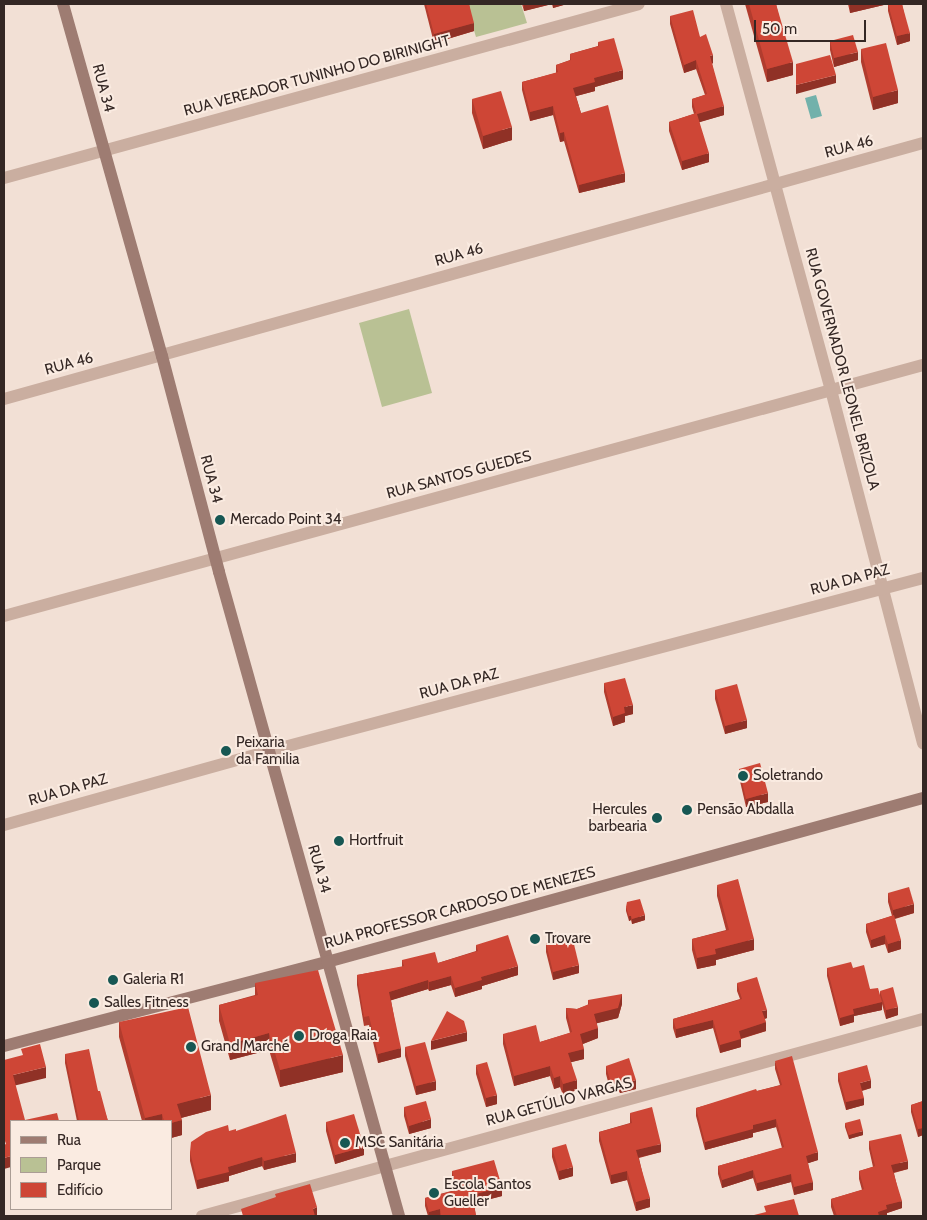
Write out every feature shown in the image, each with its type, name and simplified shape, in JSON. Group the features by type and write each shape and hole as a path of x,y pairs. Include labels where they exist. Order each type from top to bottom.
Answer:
{"street":[{"name":"RUA 34","path":"63,4 103,152 162,356 215,558 399,1216"},
{"name":"RUA VEREADOR TUNINHO DO BIRINIGHT","path":"4,178 639,4"},
{"name":"RUA GOVERNADOR LEONEL BRIZOLA","path":"726,4 831,390 923,743"},
{"name":"RUA 46","path":"4,399 923,143"},
{"name":"RUA SANTOS GUEDES","path":"4,616 923,365"},
{"name":"RUA DA PAZ","path":"4,826 269,750 923,578"},
{"name":"RUA PROFESSOR CARDOSO DE MENEZES","path":"4,1046 327,962 923,798"},
{"name":"RUA GETÚLIO VARGAS","path":"202,1216 923,1019"}],"green space":[{"path":"466,4 521,4 527,23 476,37"},
{"path":"409,309 432,393 382,407 359,323"}],"water":[{"path":"816,95 822,116 811,119 805,98"}],"building":[{"path":"426,4 469,4 474,23 434,34"},
{"path":"749,4 776,4 793,62 767,69"},
{"path":"888,4 902,4 910,33 897,36"},
{"path":"693,10 700,37 706,34 713,55 710,56 724,106 697,114 709,153 682,161 669,122 696,113 692,99 707,94 696,60 684,65 670,16"},
{"path":"853,35 858,52 834,58 830,41"},
{"path":"614,38 623,70 594,78 595,82 573,88 581,113 608,105 625,173 579,185 564,132 560,133 553,106 530,112 522,82 558,72 556,65 571,60 570,54 599,46 598,42"},
{"path":"886,43 898,90 873,97 861,49"},
{"path":"830,55 836,75 796,85 796,64"},
{"path":"501,91 512,127 483,136 472,99"},
{"path":"625,678 633,705 624,707 625,713 613,717 604,683"},
{"path":"737,684 747,720 725,726 715,690"},
{"path":"760,763 768,793 746,799 739,769"},
{"path":"738,879 754,939 715,949 716,954 697,958 692,939 729,930 717,885"},
{"path":"909,887 914,904 893,910 888,893"},
{"path":"640,899 645,915 632,919 626,907 627,902"},
{"path":"894,915 901,940 888,944 885,935 871,940 866,924"},
{"path":"508,935 518,966 481,977 482,980 455,988 451,976 429,982 428,980 389,992 401,1048 378,1054 369,1016 364,1017 357,975 404,966 402,960 435,952 438,963 478,951 476,945"},
{"path":"572,936 579,965 553,972 546,943"},
{"path":"851,962 853,968 864,965 870,989 878,988 882,1002 853,1009 854,1014 840,1018 827,968"},
{"name":"Droga Raia","path":"318,970 343,1055 280,1070 269,1033 230,1044 219,1005 258,995 255,983"},
{"path":"757,977 767,1010 762,1011 766,1022 739,1031 741,1039 720,1045 713,1020 676,1029 673,1019 742,999 737,983"},
{"path":"893,987 898,1007 886,1010 880,991"},
{"path":"622,994 618,1008 594,1014 598,1028 580,1034 584,1049 568,1053 577,1080 563,1084 560,1076 554,1078 550,1066 514,1076 503,1034 536,1025 540,1042 572,1032 566,1008 577,1009 589,1004 588,1000"},
{"path":"188,1007 211,1095 177,1104 182,1120 172,1123 172,1120 164,1120 162,1114 145,1118 119,1022"},
{"path":"447,1011 464,1021 467,1032 431,1041"},
{"path":"425,1042 436,1081 416,1086 405,1047"},
{"path":"40,1044 46,1067 13,1075 25,1120 10,1120 10,1156 4,1158 4,1145 6,1144 4,1138 4,1060 23,1055 21,1049"},
{"path":"89,1049 98,1091 100,1091 108,1120 79,1120 65,1054"},
{"path":"792,1056 818,1152 806,1156 813,1182 794,1187 791,1174 757,1183 753,1170 722,1180 718,1166 784,1147 776,1119 753,1125 753,1129 705,1142 696,1108 756,1089 757,1091 782,1085 775,1061"},
{"path":"629,1058 636,1080 620,1085 618,1082 611,1084 606,1066"},
{"path":"487,1062 497,1095 486,1098 476,1065"},
{"path":"867,1065 871,1080 860,1083 864,1098 846,1102 838,1073"},
{"path":"426,1101 431,1119 409,1126 404,1107"},
{"path":"923,1101 923,1128 918,1129 911,1105"},
{"path":"652,1107 661,1144 636,1150 650,1198 636,1202 627,1171 611,1175 599,1132 632,1123 630,1113"},
{"path":"57,1113 59,1120 25,1120"},
{"path":"286,1114 296,1153 264,1161 262,1157 228,1167 229,1172 197,1180 190,1152 191,1142 206,1132 228,1125 229,1131 236,1129 236,1131"},
{"name":"MSC Sanitária","path":"354,1114 364,1147 335,1155 326,1122"},
{"path":"860,1119 863,1131 849,1135 845,1123"},
{"path":"901,1134 908,1161 891,1165 902,1201 886,1205 887,1209 878,1212 879,1216 837,1216 831,1199 864,1189 859,1171 875,1166 869,1141"},
{"path":"566,1144 573,1167 559,1171 552,1148"},
{"path":"494,1160 502,1187 472,1195 476,1216 441,1216 440,1209 429,1212 425,1198 457,1190 452,1171"},
{"path":"310,1184 317,1207 313,1209 315,1216 243,1216 241,1209 276,1197 275,1194"},
{"path":"794,1199 799,1216 750,1216 766,1212 764,1206"}],"place":[{"name":"Mercado Point 34","path":"220,520"},
{"name":"Peixaria da Familia","path":"226,751"},
{"name":"Soletrando","path":"743,776"},
{"name":"Pensão Abdalla","path":"687,810"},
{"name":"Hercules barbearia","path":"657,818"},
{"name":"Hortfruit","path":"339,841"},
{"name":"Trovare","path":"535,939"},
{"name":"Galeria R1","path":"113,980"},
{"name":"Salles Fitness","path":"94,1003"},
{"name":"Droga Raia","path":"299,1036"},
{"name":"Grand Marché","path":"191,1047"},
{"name":"MSC Sanitária","path":"345,1143"},
{"name":"Escola Santos Gueller","path":"434,1193"}]}
